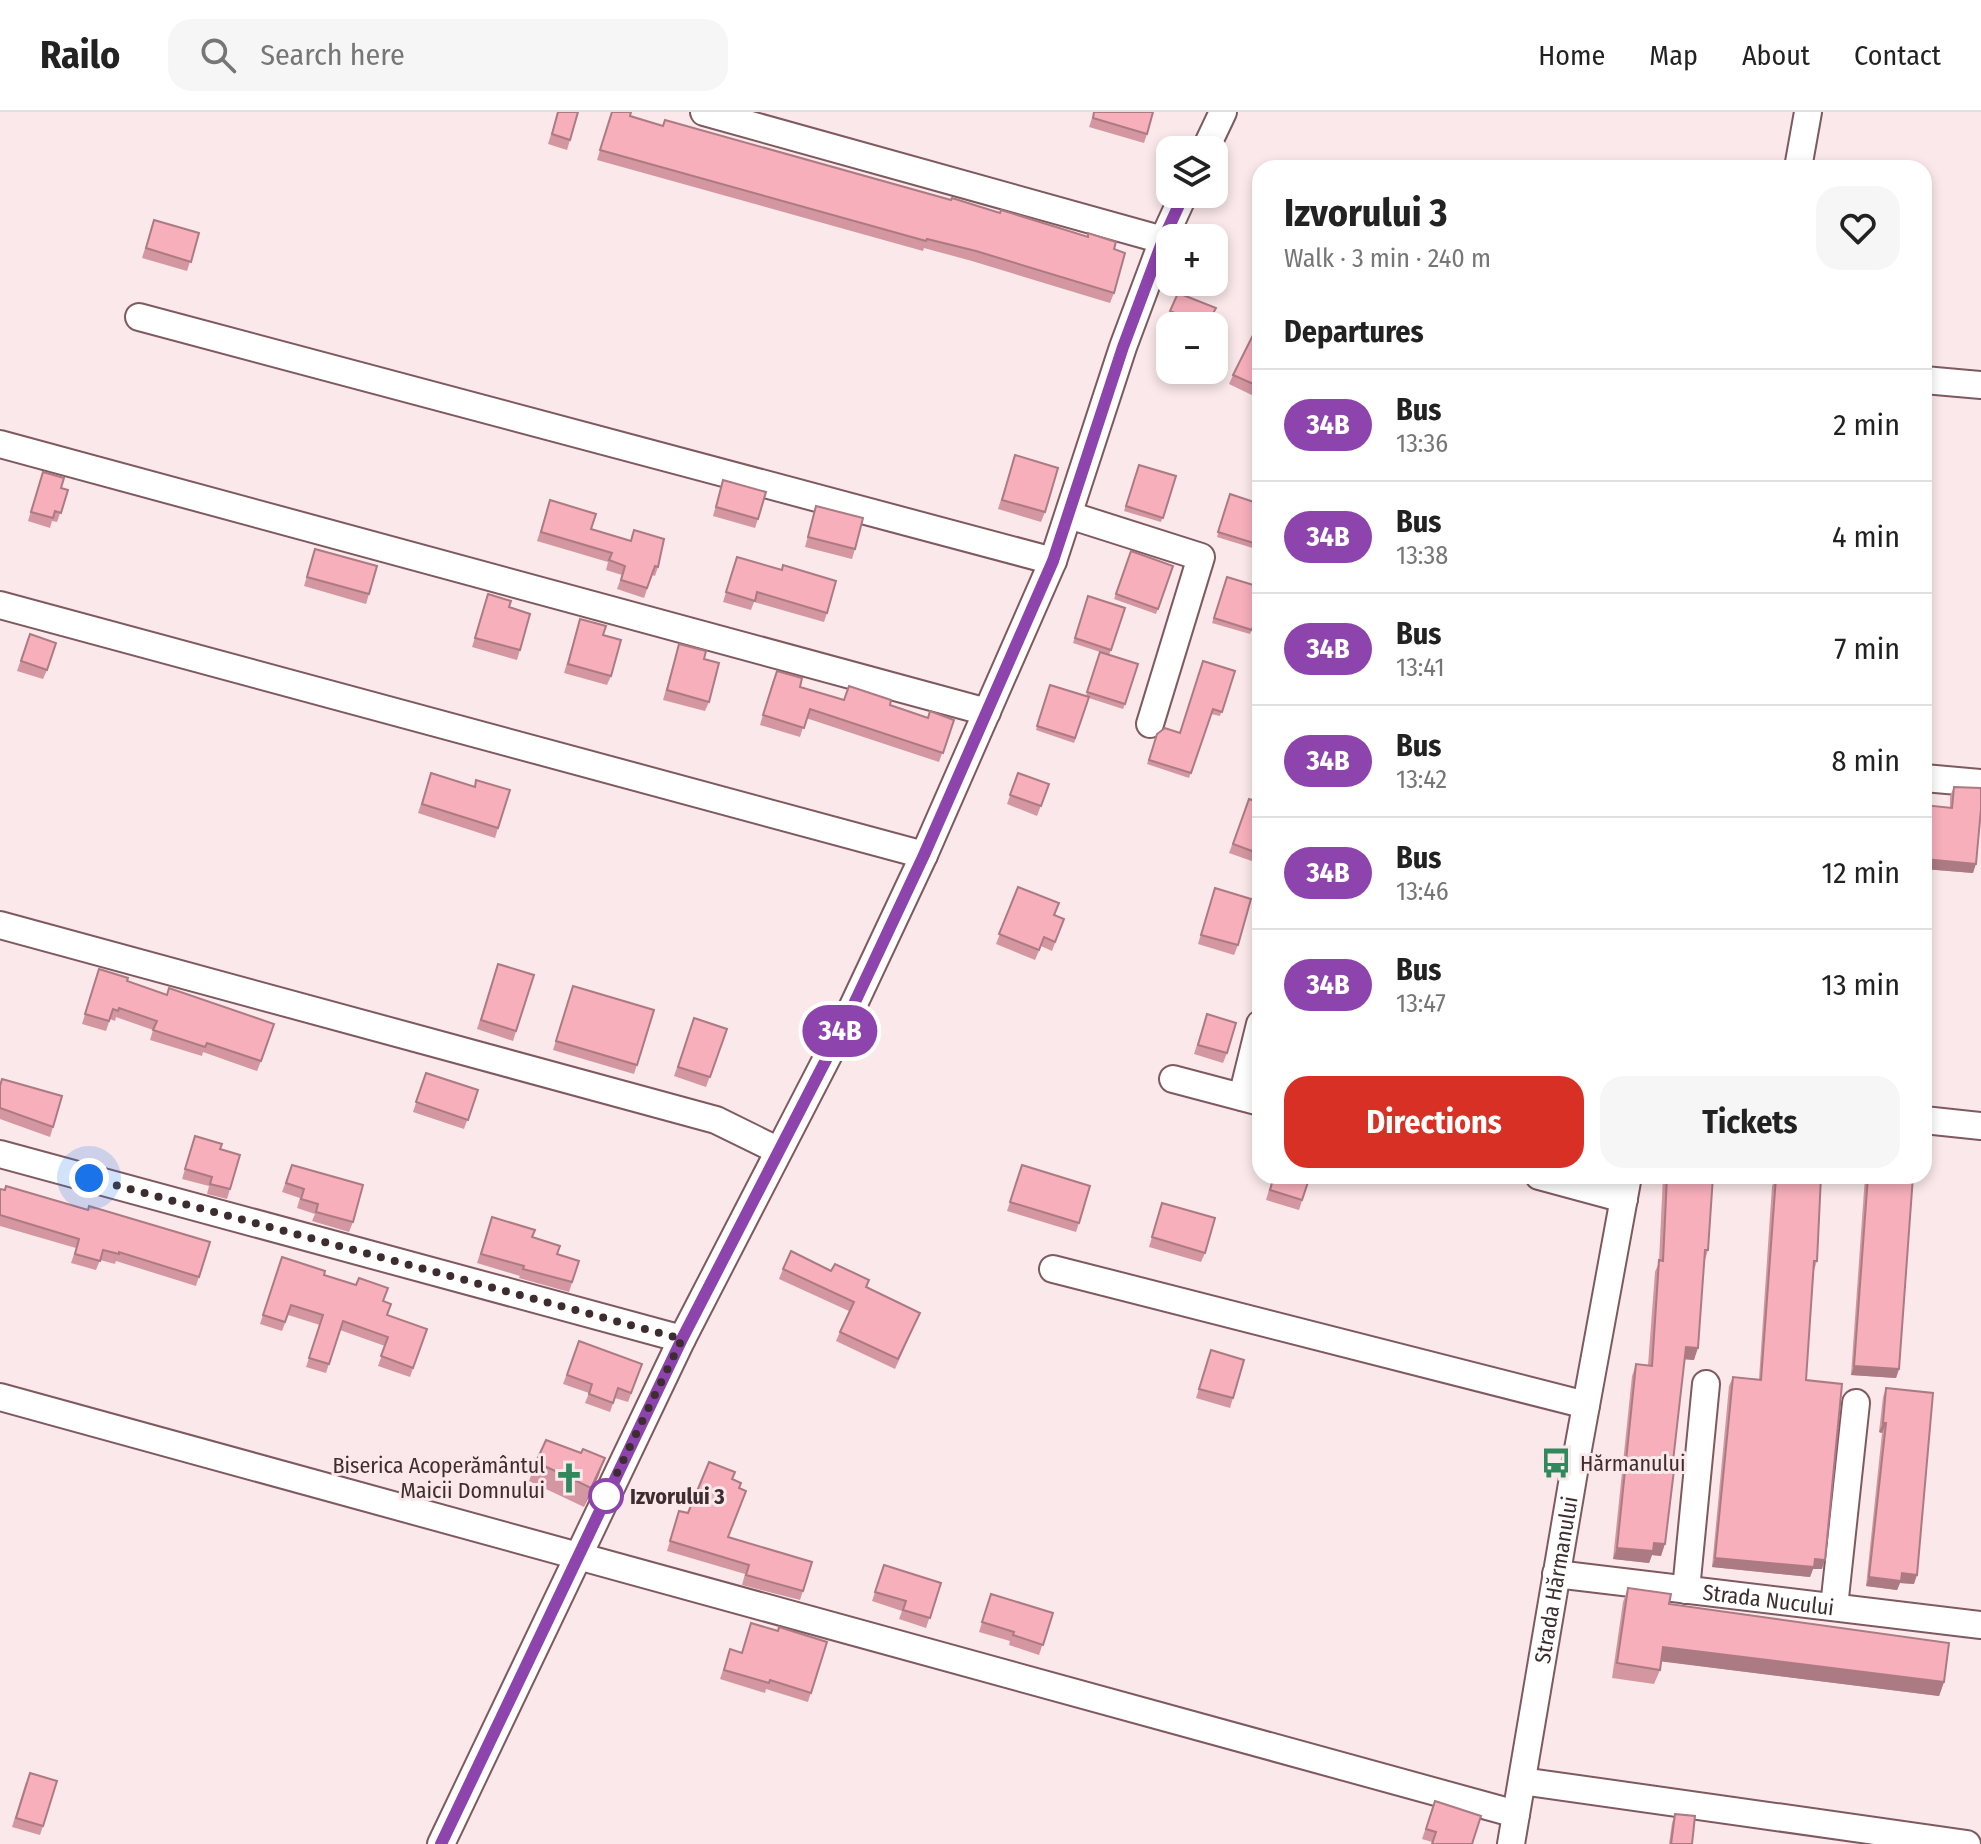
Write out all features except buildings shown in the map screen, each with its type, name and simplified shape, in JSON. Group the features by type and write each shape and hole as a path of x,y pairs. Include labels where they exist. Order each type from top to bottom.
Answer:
{"street":[{"path":"704,112 1156,238"},
{"path":"1212,136 1223,112"},
{"path":"1799,160 1808,112"},
{"path":"441,1844 682,1339 846,1021 924,855 1053,561 1123,347 1156,259"},
{"path":"139,317 1053,561"},
{"path":"1932,381 1981,385"},
{"path":"0,444 987,712"},
{"path":"1069,515 1201,557 1150,724"},
{"path":"0,605 924,855"},
{"path":"1932,779 1981,783"},
{"path":"0,925 716,1120 777,1150"},
{"path":"1173,1079 1251,1099"},
{"path":"1932,1121 1981,1126"},
{"path":"0,1154 682,1339"},
{"path":"1602,1184 1626,1187"},
{"name":"Strada Hărmanului","path":"1511,1844 1626,1187"},
{"path":"1053,1269 1586,1405"},
{"path":"1686,1590 1706,1384"},
{"path":"0,1397 1516,1814"},
{"path":"1834,1607 1856,1403"},
{"name":"Strada Nucului","path":"1556,1574 1981,1625"},
{"path":"1522,1781 1967,1844"}],"bus line":[{"name":"34B","path":"441,1844 682,1339 846,1021 924,855 1053,561 1123,347 1178,208"}],"place":[{"name":"Hărmanului","path":"1556,1463"},
{"name":"Biserica Acoperământul Maicii Domnului","path":"569,1478"},
{"name":"Izvorului 3","path":"606,1496"}],"route":[{"path":"89,1178 682,1339 606,1496"}]}
